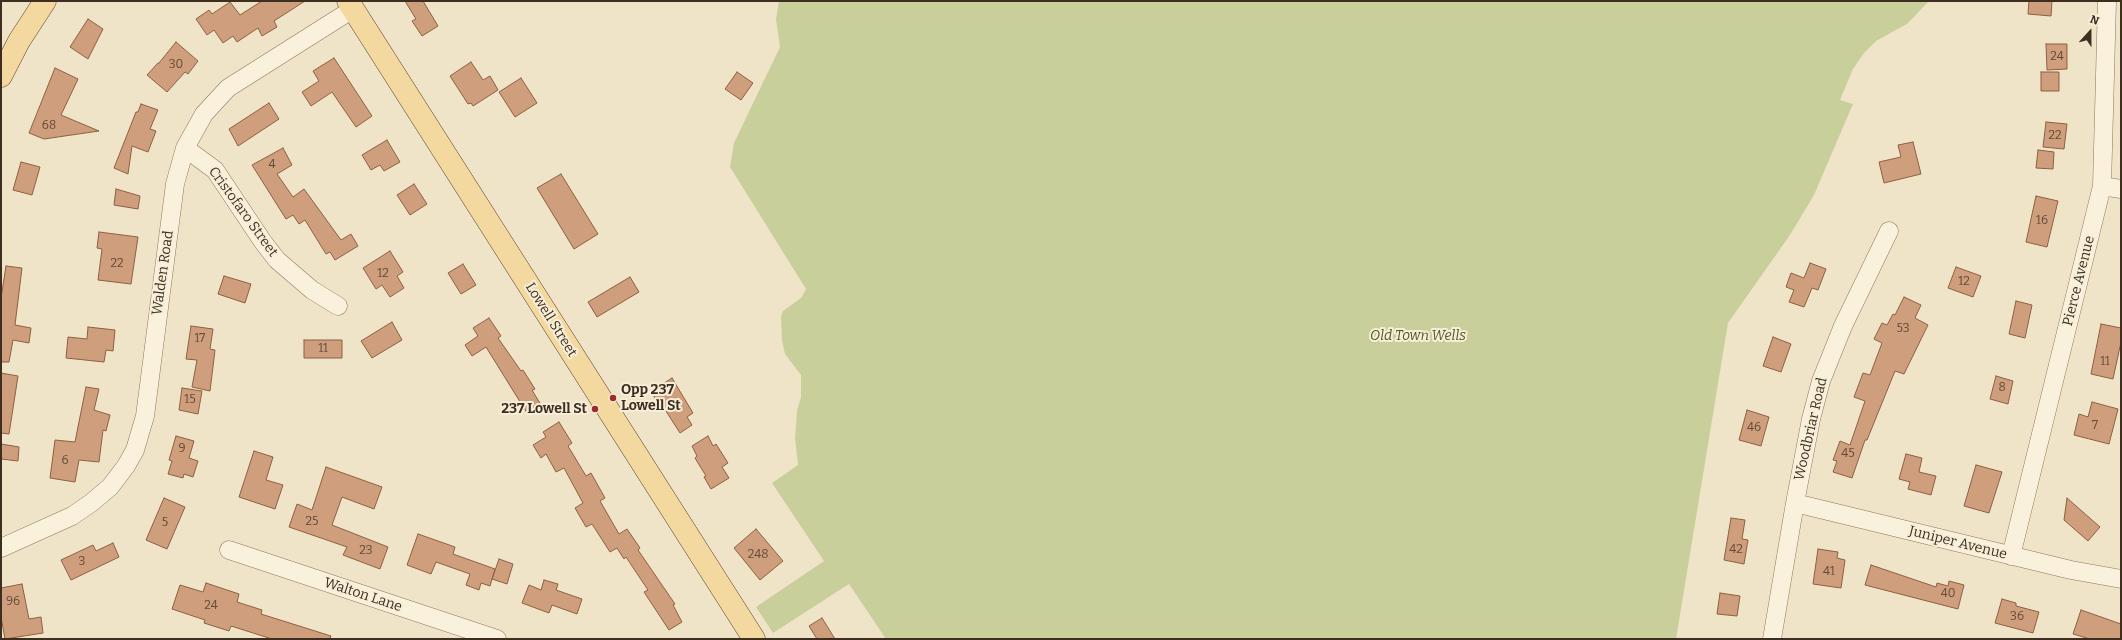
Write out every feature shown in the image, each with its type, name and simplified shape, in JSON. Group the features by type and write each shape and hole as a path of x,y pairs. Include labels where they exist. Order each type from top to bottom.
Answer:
{"main road":[{"path":"1,76 19,41 44,1"},
{"name":"Lowell Street","path":"351,5 754,639"}],"street":[{"name":"Pierce Avenue","path":"2011,556 2102,186 2107,1"},
{"name":"Walden Road","path":"1,548 65,519 91,503 110,487 126,466 135,450 145,416 175,184 185,148 204,114 228,88 351,5"},
{"name":"Cristofaro Street","path":"185,148 215,170 262,242 277,260 312,290 338,306"},
{"path":"2102,186 2121,189"},
{"name":"Woodbriar Road","path":"1772,639 1795,503 1811,419 1821,381 1843,326 1889,231"},
{"name":"Juniper Avenue","path":"1795,503 2011,556 2121,579"},
{"name":"Walton Lane","path":"229,550 497,639"}],"green space":[{"name":"Old Town Wells","path":"779,1 1929,1 1907,24 1876,41 1864,53 1853,69 1840,100 1853,104 1814,195 1790,235 1728,323 1676,639 886,639 849,584 773,633 756,607 824,561 772,483 798,465 795,438 797,411 801,397 801,375 785,354 782,340 781,317 783,311 801,298 806,289 730,167 734,143 780,47 776,19"}],"building":[{"path":"262,1 305,1 274,21 277,27 262,36 258,28 237,42 233,36 223,43 214,30 207,35 196,19 209,10 212,14 230,2 240,15"},
{"path":"405,1 423,1 438,26 422,36 412,21 416,19"},
{"path":"2029,1 2052,1 2051,16 2028,14"},
{"path":"88,19 103,29 88,59 70,47"},
{"path":"176,42 198,61 188,74 185,72 167,92 147,75"},
{"path":"2046,44 2067,44 2067,69 2047,70"},
{"path":"334,58 372,116 356,127 332,92 311,106 302,92 319,81 313,71"},
{"path":"471,62 483,80 490,76 498,90 473,106 471,103 468,104 450,76"},
{"path":"55,68 78,79 61,115 99,131 44,139 29,133"},
{"path":"737,72 753,83 741,100 725,89"},
{"path":"2041,72 2059,72 2059,91 2041,91"},
{"path":"521,78 537,103 515,117 499,92"},
{"path":"269,103 279,119 238,146 229,129"},
{"path":"141,104 158,110 150,129 156,131 148,152 132,146 128,174 114,168 136,112 138,112"},
{"path":"2046,122 2067,124 2064,149 2043,147"},
{"path":"387,140 400,162 384,171 380,165 371,170 362,155"},
{"path":"1913,142 1921,174 1884,183 1879,162 1901,157 1898,145"},
{"path":"283,148 292,165 277,174 293,197 304,189 341,240 351,234 358,246 335,260 330,252 326,254 305,220 299,224 293,215 286,219 252,165"},
{"path":"2038,150 2054,152 2053,169 2036,168"},
{"path":"21,162 40,167 32,195 13,190"},
{"path":"561,174 598,234 574,249 537,188"},
{"path":"414,184 427,204 410,215 397,195"},
{"path":"116,189 140,196 138,209 114,205"},
{"path":"2036,196 2058,201 2047,247 2026,242"},
{"path":"99,232 138,237 131,284 98,280 102,249 97,248"},
{"path":"390,251 403,272 397,276 404,288 390,297 382,285 376,289 363,268"},
{"path":"1810,263 1826,269 1818,290 1812,288 1804,307 1789,302 1794,290 1786,287 1791,273 1804,278"},
{"path":"463,264 476,285 461,294 448,273"},
{"path":"6,266 22,268 15,325 31,328 29,343 13,340 9,362 1,362 1,298"},
{"path":"1956,267 1981,276 1973,297 1948,288"},
{"path":"224,276 251,284 245,303 218,294"},
{"path":"630,277 639,292 597,317 588,302"},
{"path":"1904,297 1921,305 1915,318 1928,325 1904,374 1895,371 1867,440 1865,440 1852,478 1833,472 1837,461 1833,460 1840,441 1850,445 1865,401 1854,397 1863,373 1870,375 1882,343 1874,339 1882,323 1887,325 1893,314 1895,315"},
{"path":"2016,301 2032,305 2025,338 2009,334"},
{"path":"489,318 501,336 498,338 521,371 523,370 535,389 532,390 541,405 527,413 486,347 472,356 465,345 478,336 473,328"},
{"path":"392,322 402,340 372,358 361,341"},
{"path":"2101,324 2121,328 2121,342 2113,379 2091,374"},
{"path":"191,326 213,329 210,349 215,350 210,391 192,387 197,360 186,359"},
{"path":"88,327 115,330 113,351 106,350 104,362 66,358 68,337 87,339"},
{"path":"1773,337 1791,344 1781,372 1763,366"},
{"path":"304,340 342,340 342,358 304,358"},
{"path":"1,373 18,376 9,434 1,433"},
{"path":"1996,376 2013,381 2008,404 1990,399"},
{"path":"672,378 693,413 687,417 692,425 680,433 664,408 662,409 651,392"},
{"path":"86,387 99,389 94,410 110,415 106,431 103,430 99,462 79,460 75,482 50,478 55,440 75,442"},
{"path":"182,388 202,391 198,414 179,410"},
{"path":"2092,402 2118,409 2109,444 2074,435 2079,414 2088,417"},
{"path":"1747,410 1769,417 1761,446 1739,440"},
{"path":"559,422 572,443 568,446 586,476 591,473 605,498 600,501 619,534 627,529 640,548 638,550 675,604 673,605 682,622 669,630 644,592 648,590 626,557 624,559 617,548 610,552 592,524 586,527 575,508 583,503 564,468 556,472 546,454 541,458 533,445 546,437 543,432"},
{"path":"176,436 194,441 189,458 198,461 193,477 184,474 183,478 168,474 172,461 169,460"},
{"path":"708,436 713,446 716,444 728,463 722,467 729,478 711,489 704,477 706,476 695,458 697,456 692,446"},
{"path":"1,444 19,447 18,461 1,459"},
{"path":"254,451 273,457 266,480 283,485 275,509 239,497"},
{"path":"1906,454 1922,458 1919,472 1936,476 1931,495 1908,489 1910,482 1899,479"},
{"path":"1976,465 2002,472 1989,513 1964,506"},
{"path":"326,467 382,487 374,509 342,497 332,525 388,547 380,569 343,555 347,547 289,527 297,504 312,510"},
{"path":"164,498 185,507 167,549 146,540"},
{"path":"2067,498 2100,527 2088,541 2064,520"},
{"path":"1731,518 1745,520 1742,539 1748,540 1744,564 1724,560"},
{"path":"756,529 783,561 760,580 734,548"},
{"path":"418,534 455,547 453,554 495,569 490,586 481,583 479,590 466,585 470,574 436,562 431,574 407,565"},
{"path":"113,543 119,557 71,580 61,560 93,545 96,551"},
{"path":"1818,549 1838,552 1837,558 1845,560 1841,588 1813,584"},
{"path":"499,559 513,564 507,584 492,579"},
{"path":"1871,565 1936,587 1937,583 1948,586 1949,581 1964,585 1958,609 1865,585"},
{"path":"544,580 558,584 556,590 582,599 577,614 552,605 549,613 522,603 529,585 541,590"},
{"path":"206,583 239,594 237,602 262,610 261,614 331,636 330,639 272,639 231,626 229,631 204,623 205,620 172,609 180,585 203,592"},
{"path":"22,584 29,619 41,617 43,633 5,639 1,617 1,588"},
{"path":"1720,593 1740,596 1737,616 1717,614"},
{"path":"2002,599 2016,603 2016,606 2039,612 2033,633 1995,623"},
{"path":"2081,610 2121,624 2121,639 2090,639 2073,634"},
{"path":"822,618 835,639 817,639 809,626"}],"place":[{"name":"Opp 237 Lowell St","path":"613,398"},
{"name":"237 Lowell St","path":"595,409"}]}
